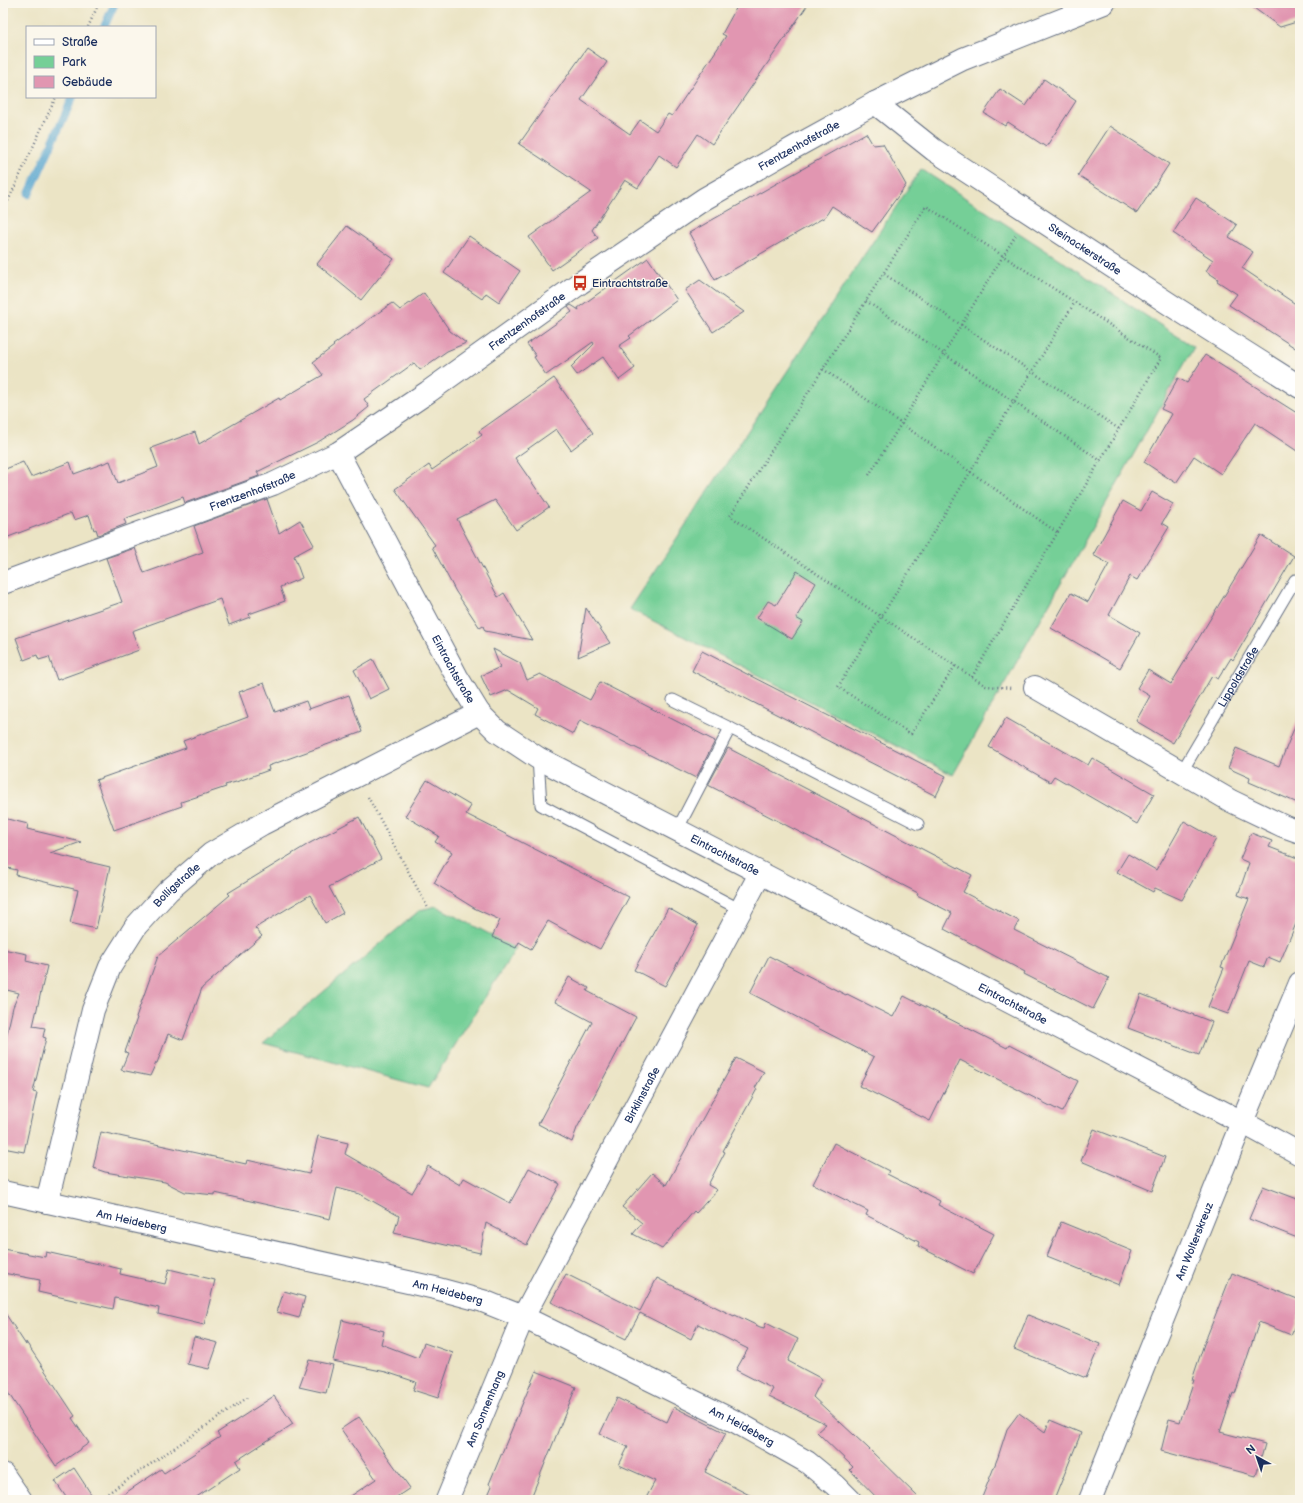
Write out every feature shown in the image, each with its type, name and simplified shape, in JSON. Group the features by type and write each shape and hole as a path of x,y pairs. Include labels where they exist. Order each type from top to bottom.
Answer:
{"street":[{"name":"Frentzenhofstraße","path":"3,583 273,484 338,453 428,392 580,283 704,199 875,103 963,59 1104,3"},
{"name":"Steinackerstraße","path":"875,103 934,150 1300,387"},
{"name":"Eintrachtstraße","path":"338,453 457,677 479,713 497,731 538,758 1242,1122 1300,1154"},
{"path":"1035,687 1231,801 1300,832"},
{"name":"Bolligstraße","path":"47,1202 93,1010 110,967 136,926 168,891 211,854 262,824 479,713"},
{"name":"Birklinstraße","path":"523,1317 760,874"},
{"name":"Am Wolterskreuz","path":"1090,1500 1242,1122 1300,983"},
{"name":"Am Heideberg","path":"3,1192 435,1288 483,1301 523,1317 738,1423 807,1462 835,1485 850,1500"},
{"name":"Am Sonnenhang","path":"447,1500 523,1317"},
{"path":"3,1474 21,1500"}],"lane":[{"name":"Lippoldstraße","path":"1181,773 1295,580"},
{"path":"673,700 918,824"},
{"path":"677,830 730,728"},
{"path":"538,758 541,804 741,910"}],"path":[{"path":"88,26 99,3"},
{"path":"3,212 56,98"},
{"path":"972,677 1162,358 926,206 730,516 955,666 972,677 986,686 1018,689 1035,687"},
{"path":"869,475 962,325 1028,212"},
{"path":"884,274 1120,429"},
{"path":"866,301 1101,461"},
{"path":"955,666 911,734 838,687 1075,302"},
{"path":"823,369 1058,533"},
{"path":"357,776 428,908"},
{"path":"98,1500 247,1398"}],"green space":[{"path":"921,169 1194,347 953,775 630,609"},
{"path":"436,906 516,948 428,1088 263,1043 420,910"}],"building":[{"path":"739,3 809,3 712,144 698,134 676,167 659,155 638,188 625,180 592,230 598,238 552,270 529,237 591,192 519,144 587,48 607,62 581,100 630,134 640,120 656,131 668,114 672,116 726,36 722,34"},
{"path":"1247,3 1295,3 1300,21 1280,27"},
{"path":"1044,79 1076,101 1046,147 1008,122 1005,126 984,113 1000,89 1026,106"},
{"path":"1110,126 1169,164 1137,213 1078,175"},
{"path":"866,133 873,145 883,144 906,185 872,232 832,206 825,217 715,280 689,233"},
{"path":"1196,198 1237,225 1229,237 1253,252 1242,268 1300,307 1300,351 1229,305 1237,294 1217,281 1218,279 1206,271 1213,260 1173,233"},
{"path":"347,226 394,259 361,300 317,264"},
{"path":"469,236 520,271 499,302 486,293 482,299 444,273"},
{"path":"648,258 677,300 629,336 631,338 619,346 635,368 619,380 603,357 577,375 571,367 594,344 593,342 546,375 534,357 536,356 527,344 572,312 568,307 571,305 579,310 578,308"},
{"path":"700,280 744,312 713,332 685,290"},
{"path":"424,293 450,331 466,343 447,351 420,370 414,363 364,399 369,407 353,420 318,442 257,472 259,476 185,503 183,497 124,519 126,524 98,535 96,529 94,530 89,515 74,520 71,513 3,539 3,470 23,462 31,477 70,462 74,474 110,461 118,483 158,467 151,448 195,432 199,444 279,398 280,400 323,375 313,362 334,346 333,345 392,303 400,310"},
{"path":"1205,355 1300,415 1300,453 1255,423 1221,474 1194,456 1176,483 1144,462 1172,414 1161,409 1178,378 1187,383"},
{"path":"554,378 593,433 571,450 556,429 515,458 549,507 516,530 495,500 457,519 498,597 504,593 532,640 485,631 483,626 480,628 456,592 432,547 435,545 395,489 429,465 432,470 482,435 479,431"},
{"path":"1152,492 1173,504 1162,523 1169,527 1137,580 1130,576 1109,615 1140,633 1120,668 1051,628 1071,593 1088,602 1109,564 1093,555 1123,501 1141,511"},
{"path":"267,499 279,533 300,520 314,545 294,556 302,578 280,587 285,601 249,614 250,617 229,625 220,599 132,631 139,650 57,680 49,657 39,660 37,655 24,660 16,638 122,602 106,558 135,548 144,573 203,552 194,526"},
{"path":"1261,535 1294,556 1233,660 1231,658 1218,679 1212,676 1173,743 1136,721 1150,696 1137,688 1148,670 1171,684"},
{"path":"797,571 816,583 796,618 803,622 792,639 757,618 768,601 776,605"},
{"path":"586,608 610,643 578,657"},
{"path":"493,649 520,663 527,680 540,674 590,700 600,682 715,741 696,778 580,720 573,734 535,714 538,708 508,690 491,697 481,676 500,667"},
{"path":"702,651 946,776 936,796 692,671"},
{"path":"373,659 389,689 369,699 354,670"},
{"path":"264,683 275,712 306,701 309,709 349,695 362,732 268,766 269,770 225,785 226,787 181,802 182,806 114,830 96,780 186,748 183,741 248,717 239,692"},
{"path":"1299,716 1300,804 1249,782 1250,778 1228,768 1236,748 1279,766"},
{"path":"1006,718 1088,765 1092,758 1154,794 1137,824 1054,776 1050,782 989,747"},
{"path":"728,748 972,875 963,892 1019,921 1014,930 1109,978 1093,1009 1024,974 1025,972 944,929 952,913 917,895 918,893 708,785"},
{"path":"427,780 471,806 466,814 629,897 600,949 548,921 531,949 519,942 516,948 492,937 500,920 474,908 434,883 452,852 435,842 439,836 405,816"},
{"path":"359,817 381,859 329,887 343,913 325,923 310,895 255,928 262,936 202,988 183,1040 168,1034 157,1063 150,1076 121,1070 128,1053 125,1052 137,1018 136,1017 158,956 230,895 228,893 310,843"},
{"path":"3,818 28,824 27,829 81,842 50,853 110,867 96,929 70,923 78,890 16,875 17,870 3,867"},
{"path":"1184,821 1216,839 1182,900 1155,888 1153,892 1117,872 1128,854 1156,870"},
{"path":"1251,833 1272,841 1269,847 1300,859 1300,914 1280,962 1268,957 1264,967 1249,961 1228,1014 1208,1007 1224,968 1221,967 1249,899 1238,895 1249,863 1240,859"},
{"path":"668,908 698,925 665,986 634,970"},
{"path":"3,949 27,954 26,961 47,966 33,1026 45,1028 43,1037 46,1038 33,1092 37,1093 24,1152 3,1148 3,1051 13,1007 19,993 3,989"},
{"path":"769,956 893,1017 904,996 1007,1048 1009,1045 1078,1081 1062,1112 960,1060 930,1121 859,1086 874,1057 750,993"},
{"path":"569,977 589,988 587,991 636,1017 577,1128 572,1142 538,1124 592,1022 555,1002"},
{"path":"1141,994 1212,1022 1199,1055 1128,1028"},
{"path":"736,1058 764,1072 755,1088 757,1089 723,1151 725,1152 708,1185 717,1190 696,1213 694,1211 662,1249 633,1234 642,1223 622,1207 652,1173 666,1185"},
{"path":"1094,1129 1165,1157 1152,1191 1081,1161"},
{"path":"101,1132 246,1164 247,1160 309,1174 318,1136 348,1143 345,1154 412,1193 428,1166 460,1185 464,1178 510,1203 529,1168 560,1184 527,1245 486,1223 480,1253 394,1233 399,1216 360,1194 337,1188 330,1219 215,1193 215,1195 185,1192 165,1182 105,1172 93,1168"},
{"path":"834,1143 889,1171 887,1174 940,1201 938,1205 994,1234 973,1274 918,1246 919,1242 866,1215 868,1211 813,1184"},
{"path":"1263,1186 1300,1200 1300,1239 1249,1219"},
{"path":"1061,1222 1132,1251 1119,1285 1047,1256"},
{"path":"3,1249 45,1257 46,1252 121,1269 120,1274 165,1284 169,1269 215,1280 204,1325 158,1314 159,1308 115,1298 113,1309 38,1292 40,1280 3,1273"},
{"path":"1232,1273 1300,1300 1300,1313 1291,1335 1259,1322 1235,1394 1233,1393 1220,1432 1265,1444 1256,1476 1161,1451 1169,1419 1180,1422 1204,1344"},
{"path":"566,1274 640,1311 657,1278 734,1316 735,1315 764,1328 766,1323 798,1339 788,1361 822,1379 813,1397 921,1500 879,1500 850,1470 853,1467 817,1432 826,1424 769,1396 773,1389 736,1370 748,1349 698,1324 691,1339 640,1313 626,1339 551,1302"},
{"path":"284,1291 305,1297 299,1318 277,1312"},
{"path":"3,1310 75,1416 72,1418 89,1443 56,1466 3,1385"},
{"path":"1028,1315 1100,1344 1086,1378 1014,1349"},
{"path":"342,1320 384,1331 381,1344 418,1358 424,1343 453,1353 438,1398 413,1390 416,1382 386,1372 333,1361"},
{"path":"194,1337 218,1343 209,1369 187,1364"},
{"path":"309,1360 333,1365 326,1393 299,1387"},
{"path":"536,1371 576,1387 530,1500 486,1500 492,1486 489,1484"},
{"path":"274,1396 293,1424 236,1461 240,1468 192,1500 115,1500 161,1469 164,1473 220,1437 217,1433"},
{"path":"617,1398 667,1422 674,1407 726,1433 705,1472 759,1500 645,1500 655,1481 619,1465 628,1447 600,1434"},
{"path":"1019,1413 1045,1432 1050,1420 1081,1433 1054,1500 981,1500 1007,1429"},
{"path":"359,1417 410,1488 392,1500 345,1500 376,1479 341,1429"},
{"path":"74,1468 95,1500 68,1500 55,1481"}],"waterway":[{"path":"104,26 115,3"},
{"path":"29,194 73,98"}],"place":[{"name":"Eintrachtstraße","path":"580,283"}]}
